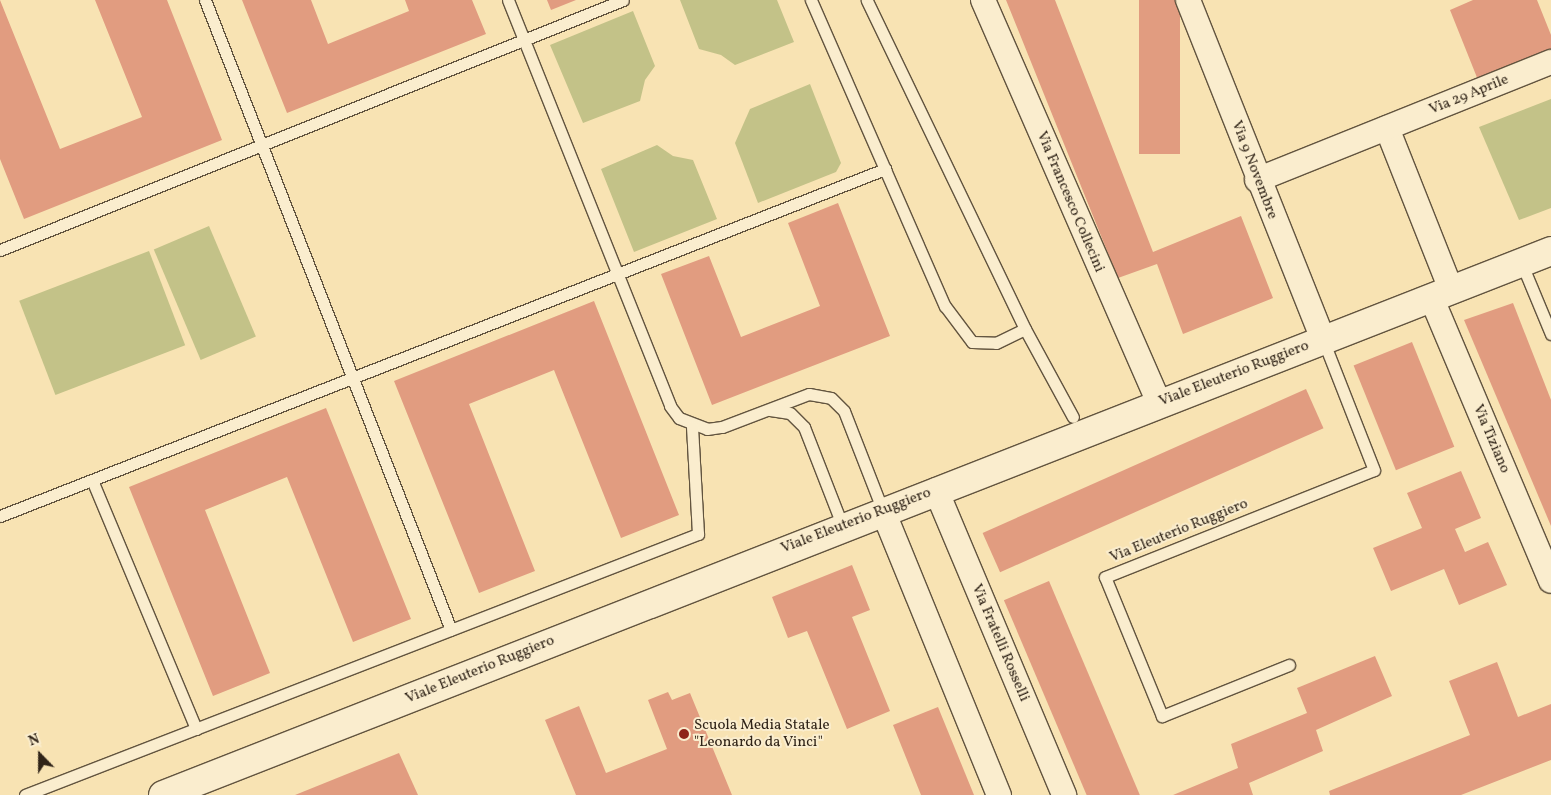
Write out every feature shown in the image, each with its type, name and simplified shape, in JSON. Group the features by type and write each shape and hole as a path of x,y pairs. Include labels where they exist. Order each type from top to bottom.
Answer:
{"street":[{"name":"Via Francesco Collecini","path":"983,0 1159,404"},
{"name":"Via 9 Novembre","path":"1188,0 1257,180 1323,340"},
{"name":"Via 29 Aprile","path":"1257,180 1551,62"},
{"path":"1387,128 1441,294"},
{"name":"Viale Eleuterio Ruggiero","path":"163,795 843,526 1551,251"},
{"name":"Via Tiziano","path":"1441,294 1551,581"},
{"name":"Via Fratelli Rosselli","path":"936,490 1064,795"},
{"path":"883,511 999,795"}],"lane":[{"path":"205,0 451,630"},
{"path":"508,0 670,406 679,418 692,426 707,429 722,428 809,394 820,394 839,404 883,511"},
{"path":"0,250 623,0"},
{"path":"811,0 945,306 972,342 996,343 1025,329"},
{"path":"867,0 1025,329 1073,417"},
{"path":"0,516 885,169"},
{"path":"1521,262 1551,334"},
{"name":"Via Eleuterio Ruggiero","path":"1289,665 1162,716 1105,577 1374,470 1323,340"},
{"path":"758,413 780,410 790,413 804,427 843,526"},
{"path":"25,795 698,534 692,426"},
{"path":"92,480 196,729"}],"shaded area":[{"path":"680,0 777,0 794,42 735,65 721,55 699,49"},
{"path":"633,11 655,66 645,80 640,101 583,123 550,45"},
{"path":"810,84 841,163 836,172 758,203 735,143 750,109"},
{"path":"1551,99 1551,208 1519,220 1479,127"},
{"path":"657,145 673,156 693,160 717,219 634,252 601,169"},
{"path":"209,226 256,336 201,360 154,249"},
{"path":"149,251 185,345 55,395 19,301"}],"building":[{"path":"0,0 60,149 142,117 95,0 167,0 222,140 24,219 0,159"},
{"path":"242,0 311,0 328,44 409,11 405,0 472,0 486,34 287,113"},
{"path":"547,0 576,0 551,10"},
{"path":"1006,0 1055,0 1153,252 1241,216 1273,298 1183,334 1157,264 1118,278"},
{"path":"1139,0 1180,0 1180,154 1139,154"},
{"path":"1473,0 1537,0 1551,35 1551,62 1482,90 1450,10"},
{"path":"838,203 890,336 712,405 661,274 709,256 741,337 820,306 788,223"},
{"path":"594,301 679,515 621,538 554,370 469,404 535,571 479,593 394,381"},
{"path":"1513,303 1551,400 1551,526 1464,320"},
{"path":"1412,342 1454,447 1396,470 1354,366"},
{"path":"1306,389 1323,428 1000,572 983,533"},
{"path":"326,408 411,619 353,642 287,477 205,510 270,673 213,696 129,487"},
{"path":"1461,471 1481,518 1455,529 1465,552 1488,542 1507,585 1459,605 1444,569 1391,591 1373,548 1422,528 1407,493"},
{"path":"852,565 870,610 852,617 890,711 847,729 807,631 788,638 772,597"},
{"path":"1049,581 1140,795 1087,795 1004,600"},
{"path":"1375,656 1392,696 1316,730 1323,751 1249,783 1253,795 1173,795 1238,768 1231,744 1307,713 1297,688"},
{"path":"1497,662 1518,717 1551,704 1551,760 1461,795 1330,795 1329,791 1470,735 1449,681"},
{"name":"Scuola Media Statale \"Leonardo da Vinci\"","path":"668,692 672,700 690,693 732,795 576,795 545,720 579,706 606,773 667,749 648,700"},
{"path":"938,707 974,795 921,795 893,725"},
{"path":"399,753 418,795 295,795"}],"place":[{"name":"Scuola Media Statale \"Leonardo da Vinci\"","path":"684,734"}]}
